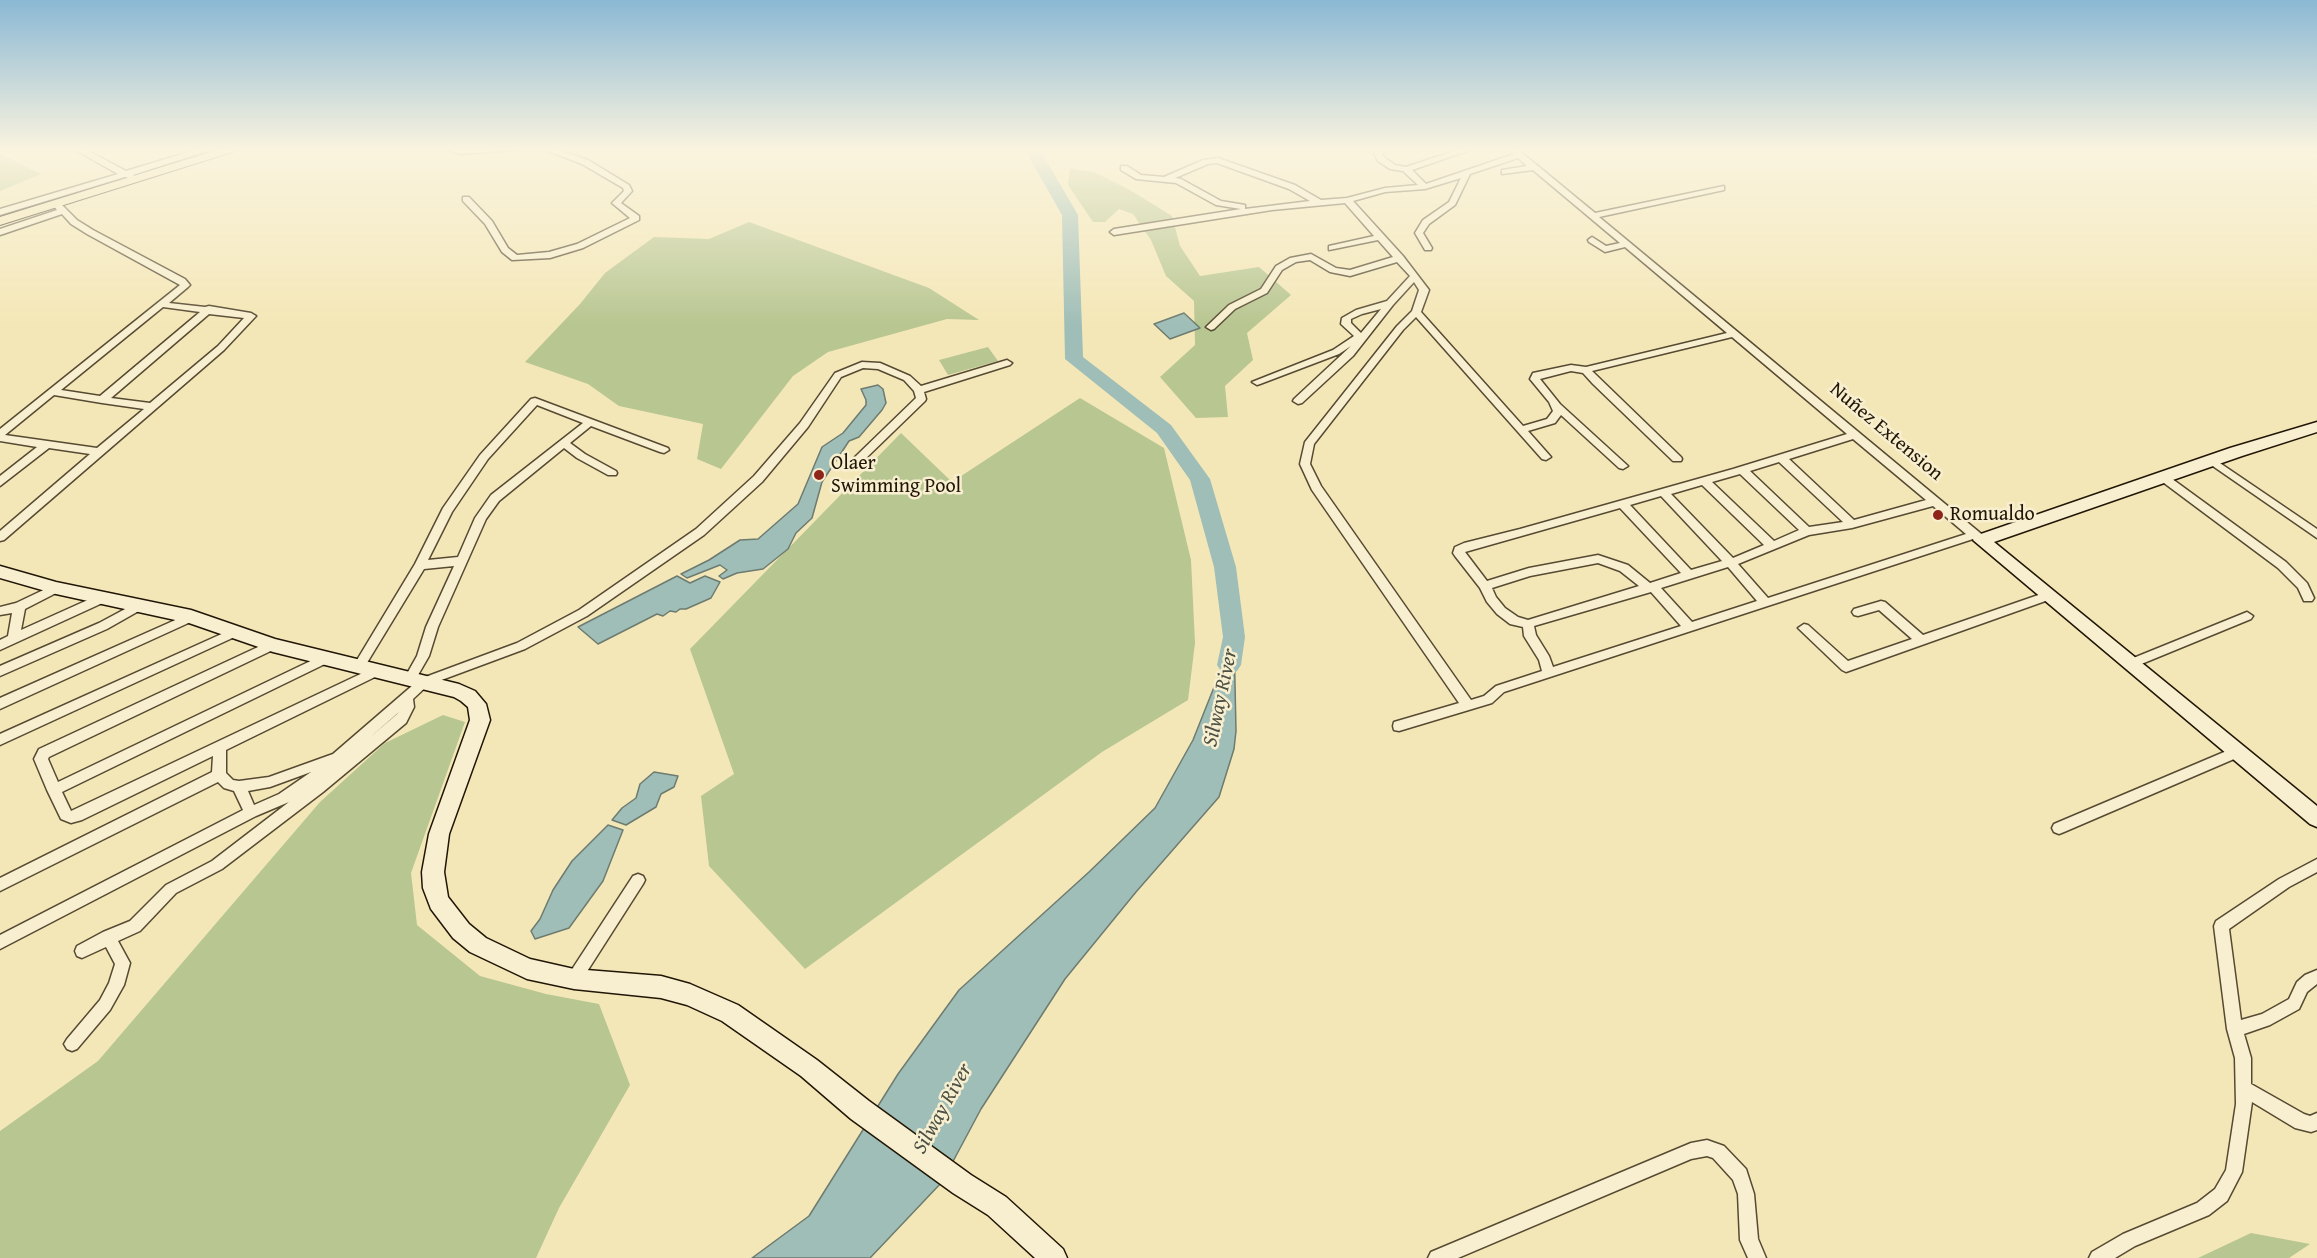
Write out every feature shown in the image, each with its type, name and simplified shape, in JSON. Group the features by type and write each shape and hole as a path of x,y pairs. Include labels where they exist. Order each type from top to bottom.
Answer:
{"main road":[{"path":"0,221 62,207"},
{"path":"1978,538 2317,427"},
{"name":"Nuñez Extension","path":"1978,538 2317,818"},
{"path":"0,572 56,588 192,617 273,645 367,670 413,687 459,691 468,696 477,704 480,712 477,731 440,834 433,880 439,902 461,931 499,957 527,969 574,979 661,987 690,995 730,1013 800,1062 860,1110 997,1206 1054,1258"}],"street":[{"path":"0,212 20,207"},
{"path":"473,207 489,223 505,250 515,258 550,255 580,246 636,218"},
{"path":"621,207 647,223"},
{"path":"1114,232 1279,207"},
{"path":"1353,207 1400,258 1424,290 1416,312 1400,328 1309,444 1305,464 1316,487 1467,705"},
{"path":"1428,248 1419,233 1426,222 1447,207"},
{"name":"Nuñez Extension","path":"1583,207 1978,538"},
{"path":"1594,216 1636,207"},
{"path":"0,232 59,208 90,232 184,282 184,287 164,304 0,436"},
{"path":"1332,248 1381,237"},
{"path":"1592,240 1605,249 1627,244"},
{"path":"1211,327 1232,307 1264,291 1279,268 1293,260 1311,257 1333,270 1350,273 1400,258"},
{"path":"1298,401 1350,354 1360,337 1415,276"},
{"path":"1360,337 1346,324 1347,318 1390,303"},
{"path":"0,537 153,407 220,348 251,316 164,304"},
{"path":"102,400 209,309"},
{"path":"1416,312 1546,457"},
{"path":"1623,466 1557,406 1535,379 1536,375 1571,368 1586,370 1734,334"},
{"path":"1257,382 1336,352 1360,337"},
{"path":"919,390 1007,363"},
{"path":"0,942 251,812 284,798 306,784 413,687 496,657 583,613 691,539 758,479 804,425 844,371 862,365 880,366 901,374 919,390 921,395 918,403 859,459"},
{"path":"1586,370 1677,459"},
{"path":"52,392 153,407"},
{"path":"273,645 44,753 41,759 66,815 71,817 220,747 367,670 447,511 484,457 535,401 664,450"},
{"path":"1523,429 1554,419 1558,411 1557,406"},
{"path":"82,951 135,926 171,890 216,865 371,747 407,712 408,702 432,627 488,506 525,472 565,444 590,422"},
{"path":"1854,435 1743,470 1460,548 1460,555 1485,586 1491,599 1504,615 1514,621 1528,624 1730,562 1807,531 1852,524 1934,502"},
{"path":"0,436 100,452"},
{"path":"565,444 581,456 612,473"},
{"path":"0,482 46,445"},
{"path":"1782,458 1852,524"},
{"path":"2211,460 2317,534"},
{"path":"1743,470 1807,531"},
{"path":"2163,477 2282,565 2303,585 2308,598"},
{"path":"1704,480 1772,546"},
{"path":"1663,492 1730,562 1764,602"},
{"path":"1622,504 1688,574"},
{"path":"1399,726 1488,700 1500,689 1764,602 1978,538"},
{"path":"1485,586 1529,572 1598,559 1624,568 1651,587 1689,627"},
{"path":"420,565 462,561"},
{"path":"0,611 19,607 56,588"},
{"path":"1804,628 1846,667 2047,596"},
{"path":"0,645 105,597"},
{"path":"0,671 103,626 141,605"},
{"path":"1858,612 1881,605 1921,640"},
{"path":"14,639 19,607"},
{"path":"2130,664 2247,616"},
{"path":"0,704 192,617"},
{"path":"1528,624 1530,636 1545,659 1549,674"},
{"path":"0,740 237,631"},
{"path":"54,790 325,659"},
{"path":"219,775 220,747"},
{"path":"2059,828 2236,752"},
{"path":"219,775 229,784 239,787 257,785 338,756"},
{"path":"0,885 219,775"},
{"path":"239,787 251,812"},
{"path":"2098,1258 2129,1240 2203,1209 2221,1195 2234,1172 2244,1104 2243,1058 2235,1029 2221,926 2284,883 2317,865"},
{"path":"574,979 638,880"},
{"path":"72,1044 105,1005 116,985 123,963 108,937"},
{"path":"2235,1029 2265,1020 2294,1004 2302,987 2310,980 2317,978"},
{"path":"2244,1088 2301,1122 2311,1124 2317,1121"},
{"path":"1437,1258 1691,1151 1707,1148 1718,1152 1740,1176 1746,1194 1749,1240 1757,1258"}],"green space":[{"path":"1083,207 1157,207 1172,216 1180,246 1200,276 1259,267 1291,295 1247,333 1253,360 1225,386 1228,417 1196,418 1160,377 1195,345 1194,301 1166,276 1151,240 1133,214 1119,209 1105,222 1093,222"},
{"path":"749,222 929,288 979,320 947,319 828,352 793,376 721,469 697,459 703,424 619,406 588,384 525,362 580,304 605,273 654,237 709,239"},
{"path":"988,347 998,361 948,375 939,360"},
{"path":"1080,398 1164,448 1191,560 1195,643 1188,700 1102,752 805,969 709,866 701,796 734,774 690,649 901,433 952,482"},
{"path":"443,715 465,722 411,873 417,925 480,976 546,994 599,1004 630,1085 559,1208 536,1258 0,1258 0,1131 98,1061 320,802 385,743"},
{"path":"2251,1233 2310,1244 2289,1258 2198,1258"}],"water":[{"path":"1184,313 1200,328 1170,339 1154,324"},
{"name":"Olaer Swimming Pool","path":"878,385 883,389 886,403 859,437 849,441 822,482 812,518 796,533 788,549 763,569 737,573 723,579 719,576 727,570 720,565 687,578 681,574 709,560 740,540 758,539 798,504 822,447 843,433 866,405 861,389"},
{"path":"677,576 690,583 705,576 720,582 711,598 686,609 670,611 663,616 657,614 598,644 578,627"},
{"path":"1234,637 1236,731 1234,749 1219,797 1136,892 1065,979 981,1109 942,1182 870,1258 752,1258 809,1216 898,1074 959,990 1089,872 1155,808 1193,740"},
{"path":"654,772 678,776 674,787 661,794 656,807 626,825 612,820 622,808 636,798 640,784"},
{"path":"608,825 623,830 603,881 569,928 535,939 531,931 540,919 553,890 572,861"}],"waterway":[{"name":"Silway River","path":"1065,207 1070,215 1074,359 1164,429 1200,479 1225,567 1234,637 1229,665"}],"place":[{"name":"Olaer Swimming Pool","path":"819,475"},
{"name":"Romualdo","path":"1938,515"}]}
